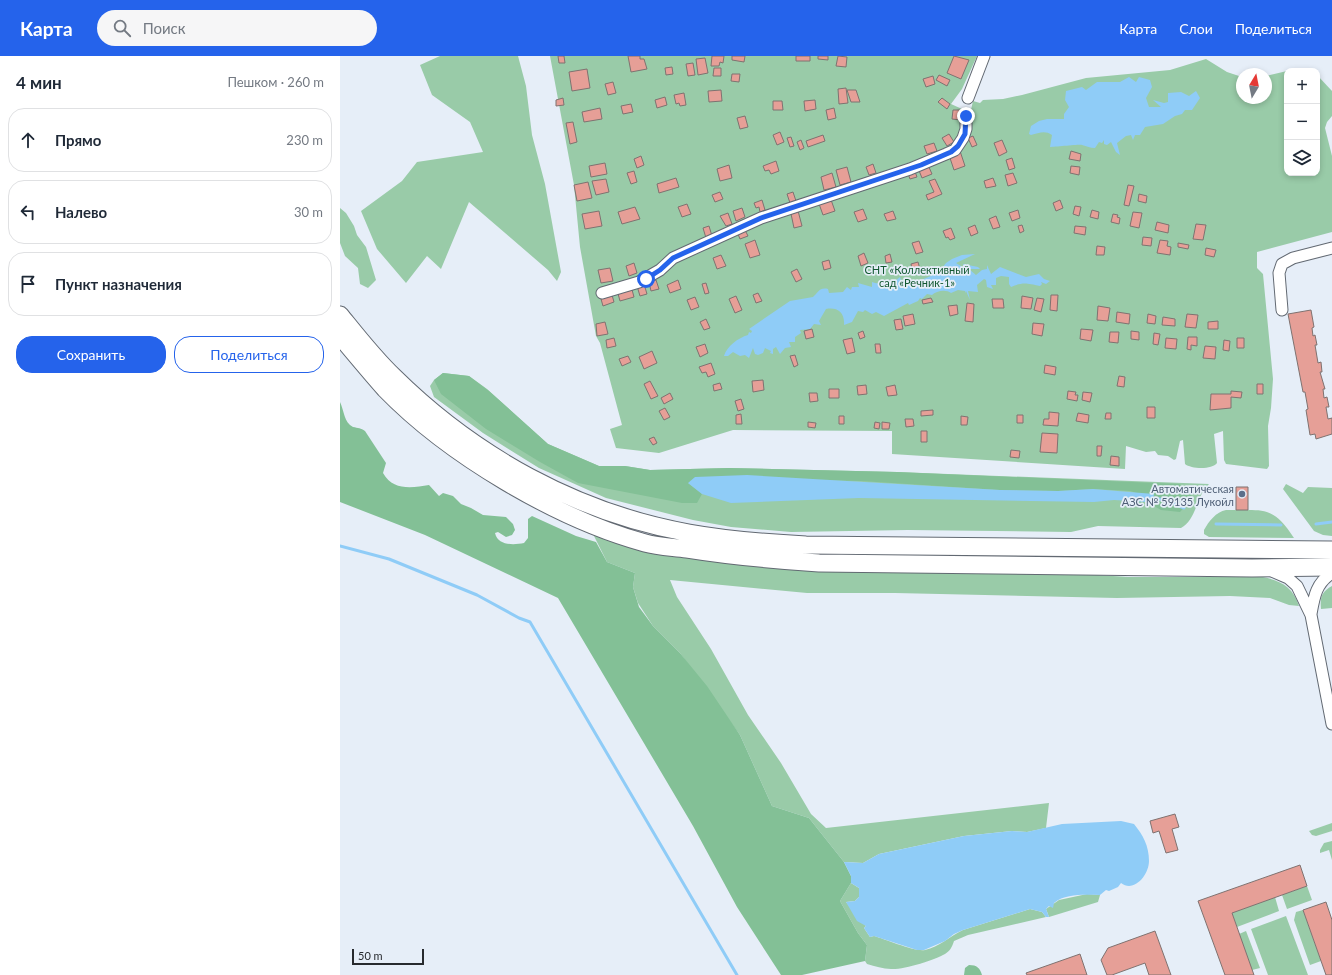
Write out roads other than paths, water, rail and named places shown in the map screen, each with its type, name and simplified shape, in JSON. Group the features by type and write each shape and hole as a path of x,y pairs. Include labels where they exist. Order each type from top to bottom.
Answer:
{"main road":[{"path":"340,316 398,382 454,430 483,450 515,470 568,496 624,517 654,526 726,539 806,545 1332,550"},
{"path":"340,336 386,389 434,432 484,468 541,500 590,523 646,543 759,558 819,563 1252,568 1332,567"}],"street":[{"path":"968,98 984,56"},
{"path":"602,292 639,282 660,270 673,258 761,218 921,165 951,152 958,146 965,134 966,116"},
{"path":"1282,310 1279,273 1282,264 1293,258 1332,248"},
{"path":"1252,568 1277,572 1293,582 1300,591 1311,615 1332,724"},
{"path":"1311,615 1317,589 1322,581 1332,573"}],"water":[{"path":"1129,77 1136,82 1139,77 1150,80 1152,87 1146,98 1149,107 1161,107 1153,100 1164,103 1168,102 1168,93 1181,92 1189,96 1196,91 1200,98 1192,110 1185,110 1182,114 1175,116 1163,124 1145,127 1140,135 1135,135 1133,140 1131,135 1126,136 1117,143 1120,155 1116,152 1111,142 1107,145 1104,144 1104,140 1102,143 1099,142 1095,148 1081,145 1050,147 1052,135 1049,133 1044,132 1031,135 1029,134 1031,126 1039,121 1047,119 1064,119 1064,114 1069,107 1065,100 1066,91 1082,87 1086,90 1097,82 1120,82"},
{"path":"975,254 956,263 964,268 963,264 978,267 980,269 969,269 976,275 982,270 987,269 987,265 991,274 1000,267 1026,277 1039,274 1044,279 1050,281 1046,284 1041,282 1042,284 1040,286 1019,284 1011,287 1009,284 1009,277 1001,276 996,278 996,285 991,285 993,289 987,287 986,280 984,279 977,285 978,292 968,291 970,300 966,291 965,293 965,291 958,290 951,293 941,291 932,295 927,294 922,299 920,298 918,301 909,305 908,303 884,316 876,312 872,314 865,310 863,312 858,311 852,322 844,325 844,320 840,311 826,309 819,321 821,325 814,324 810,329 800,330 801,333 795,337 795,342 789,342 791,347 785,348 780,354 776,347 773,349 773,354 765,348 763,353 758,355 755,354 753,348 749,358 745,355 740,356 733,352 728,356 724,356 725,352 733,343 748,335 749,332 751,333 752,331 749,329 790,301 813,297 823,289 828,289 829,293 843,292 847,287 851,290 852,287 859,287 858,283 872,287 872,282 886,283 894,281 900,277 901,280 914,283 938,273 946,263 952,259 962,255"},
{"path":"747,475 1000,490 1058,491 1093,489 1154,494 1153,498 1147,502 1114,500 1094,502 859,498 731,503 702,494 688,483 695,477"},
{"path":"1121,821 1134,824 1145,841 1149,861 1144,877 1136,884 1126,886 1121,883 1118,887 1109,891 1106,890 1100,895 1076,895 1059,900 1054,903 1053,908 1049,906 1046,909 1049,917 1046,917 1042,912 1030,909 963,930 954,934 945,941 924,950 917,950 874,936 870,937 864,928 866,926 857,921 846,902 855,901 859,897 859,888 851,883 851,876 844,862 863,863 879,854 964,836 1012,831 1027,832 1062,824"}],"waterway":[{"path":"1153,498 1165,500 1184,508"},
{"path":"1316,524 1332,522"},
{"path":"1216,524 1281,525"},
{"path":"340,546 389,559 477,595 519,618 530,622 737,975"}],"place":[{"name":"Автоматическая АЗС № 59135 Лукойл","path":"1242,494"}],"park label":[{"name":"СНТ «Коллективный сад «Речник-1»","path":"917,275"}]}
